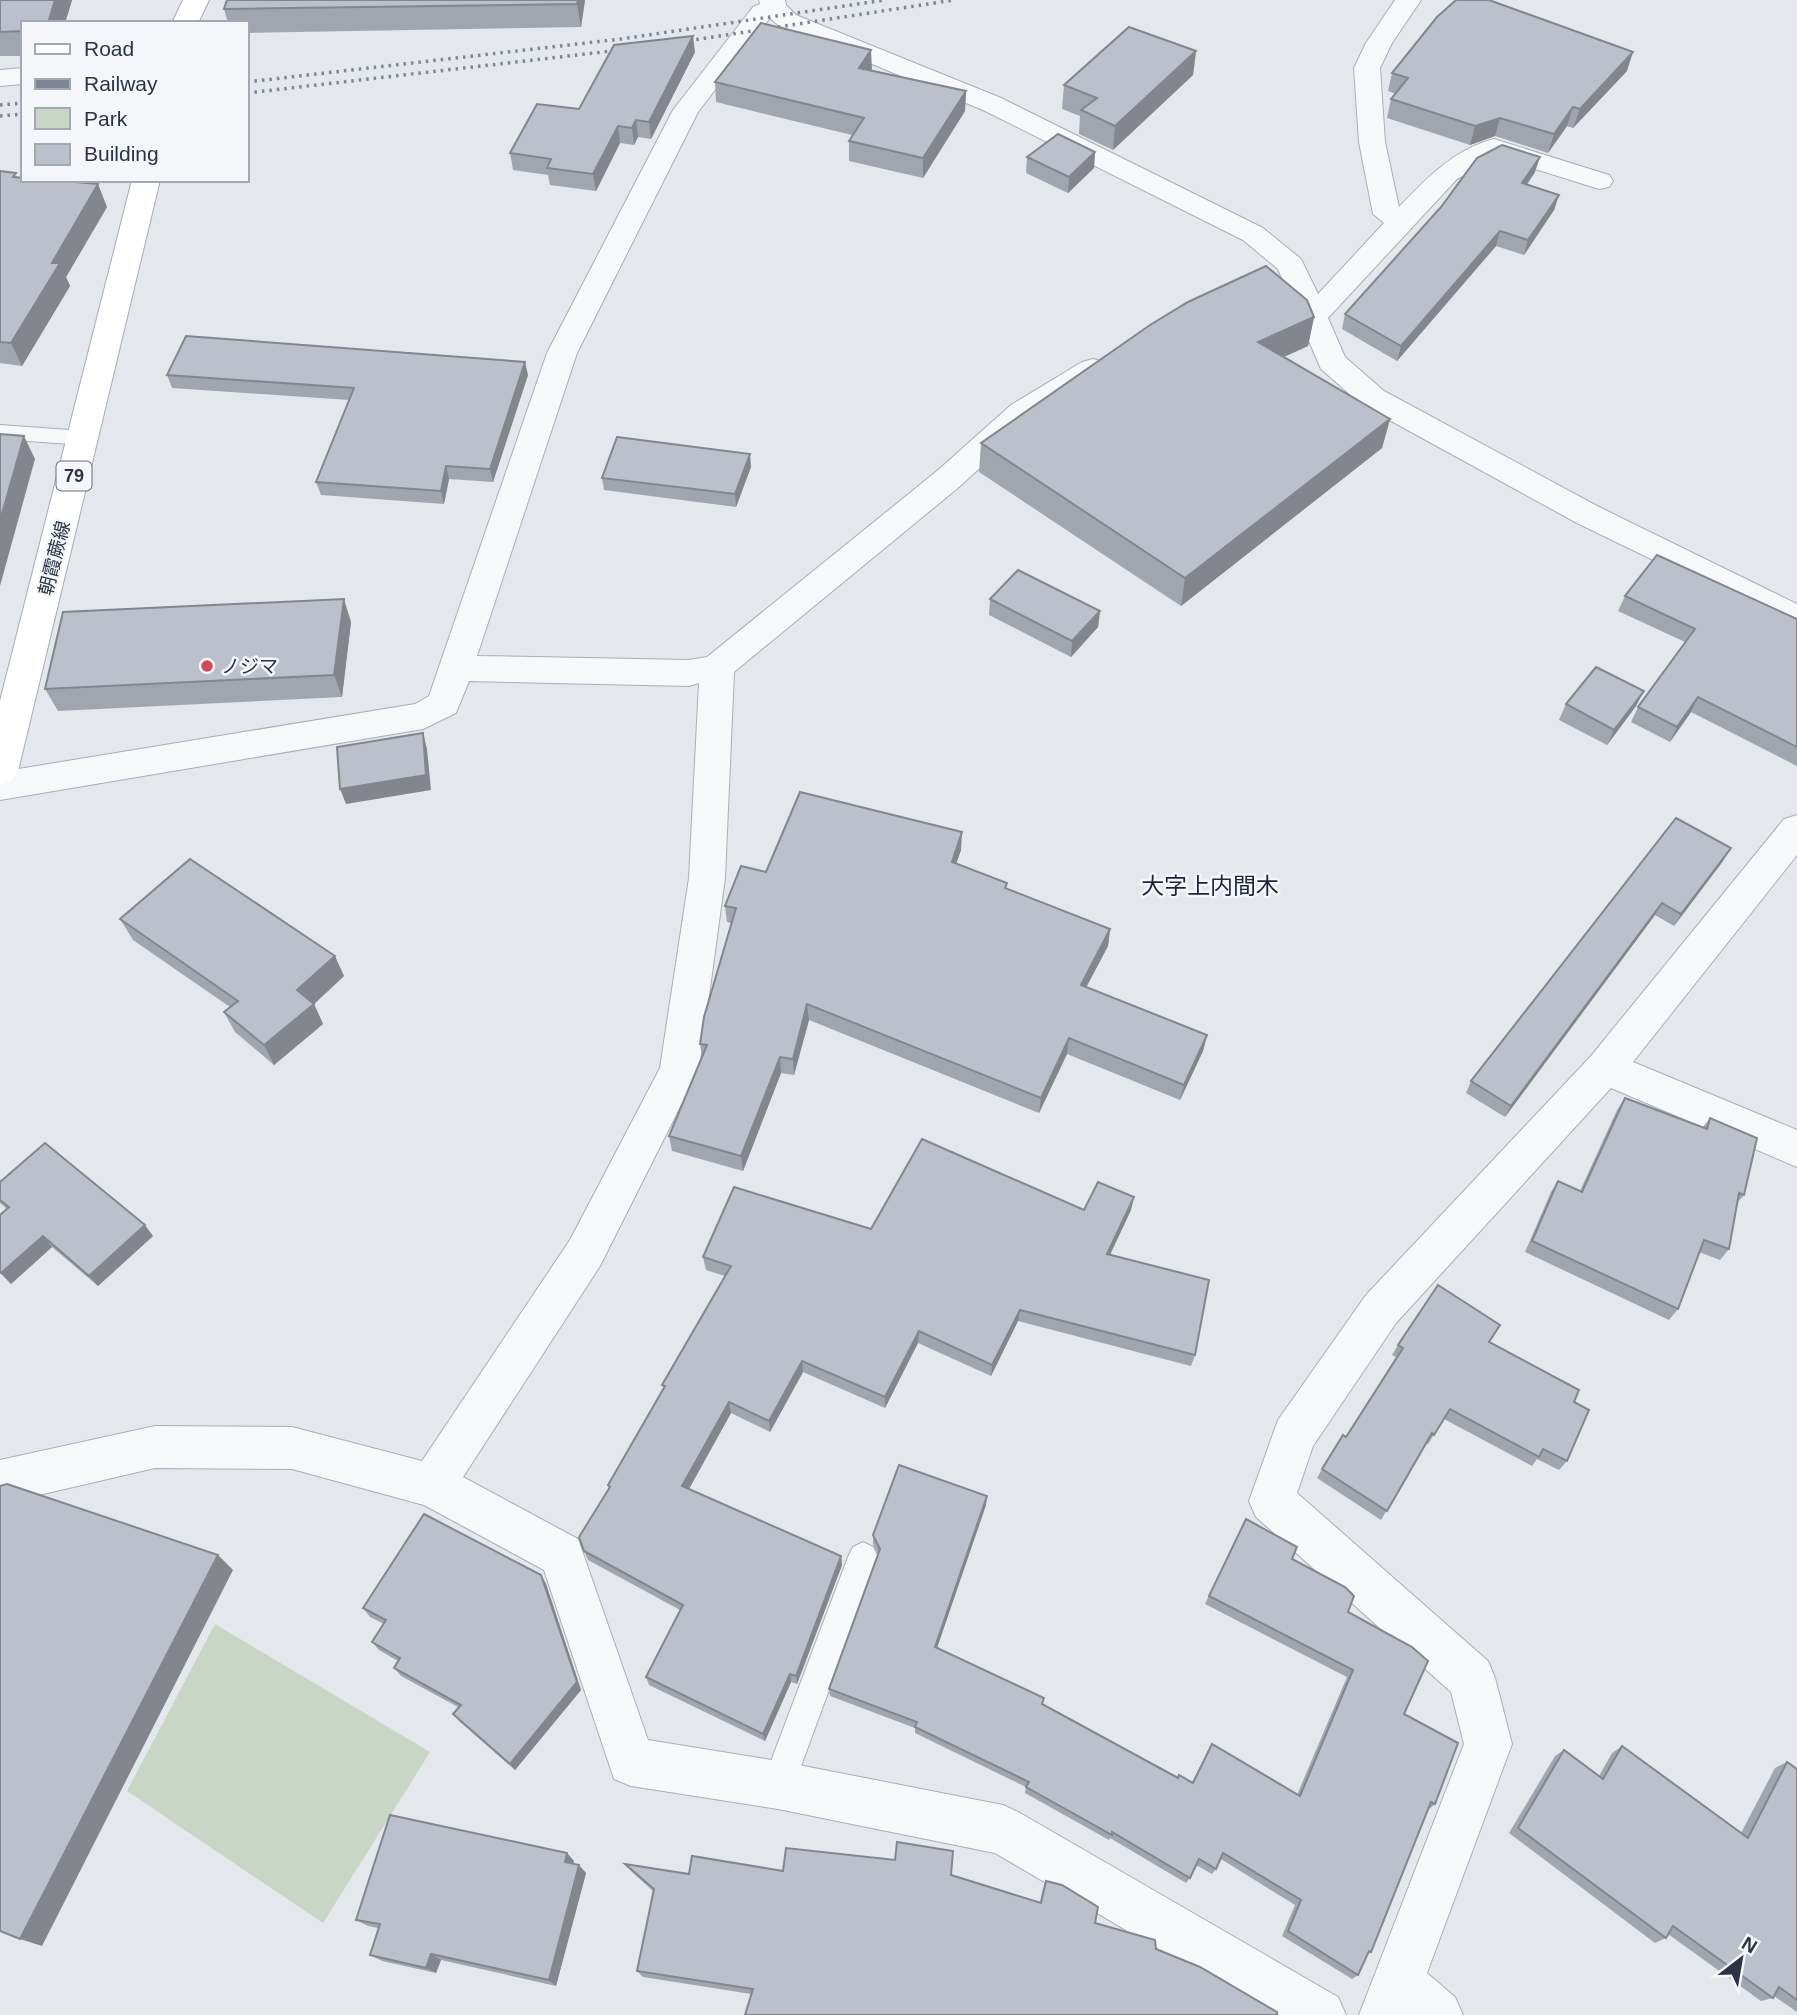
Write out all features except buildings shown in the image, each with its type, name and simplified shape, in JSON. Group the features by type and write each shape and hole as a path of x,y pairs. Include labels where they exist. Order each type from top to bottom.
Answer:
{"main road":[{"path":"186,21 196,0"},
{"name":"朝霞蕨線","path":"0,771 146,182"}],"street":[{"path":"1403,222 1388,214 1372,142 1367,68 1379,43 1408,0"},
{"path":"0,786 423,716 444,704 562,353 686,110 762,12 773,4 787,20 992,104 1198,204 1253,234 1313,316 1332,362 1373,398 1588,515 1797,618"},
{"path":"0,78 21,76"},
{"path":"1313,316 1447,173 1494,147 1599,181"},
{"path":"456,668 689,673 718,667 948,479 1022,412 1114,356"},
{"path":"432,1485 585,1253 679,1069 707,877 718,667"},
{"path":"1437,2015 1392,1999 1488,1744 1471,1678 1272,1501 1294,1435 1381,1309 1605,1068 1797,829"},
{"path":"1605,1068 1797,1149"},
{"path":"0,1482 155,1447 292,1448 432,1485 562,1555 631,1762 778,1786 1003,1830 1320,2015"}],"lane":[{"path":"0,432 84,438"},
{"path":"778,1786 863,1557"}],"green space":[{"path":"215,1624 430,1752 323,1923 127,1791"}],"railway":[{"path":"248,82 621,39 885,0"},
{"path":"674,43 954,0"},
{"path":"248,93 629,49"},
{"path":"0,105 21,103"},
{"path":"0,116 21,114"}],"place":[{"name":"ノジマ","path":"207,666"}],"district":[{"name":"大字上内間木","path":"1210,886"}]}
